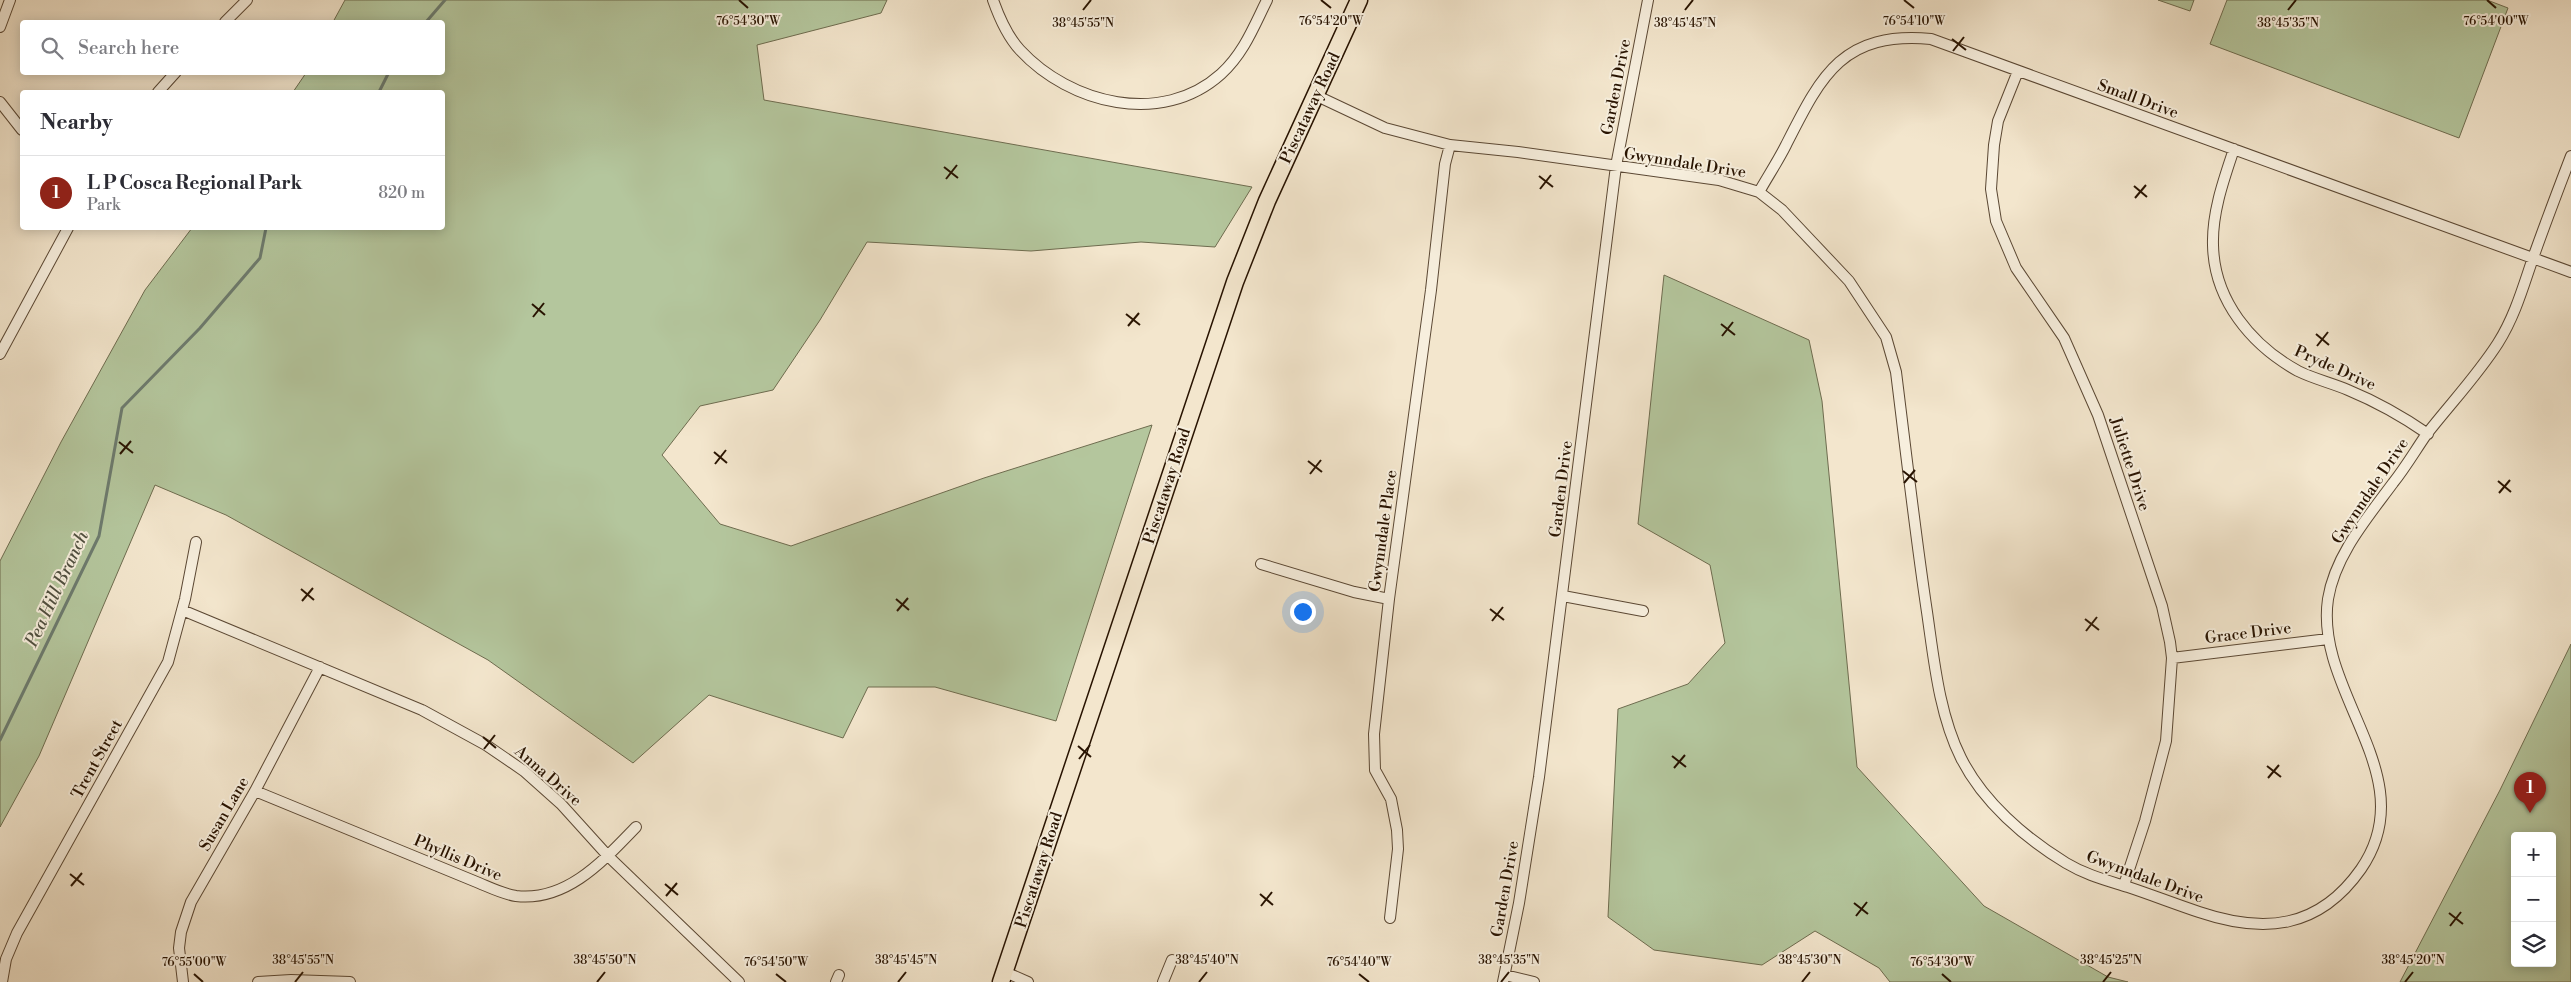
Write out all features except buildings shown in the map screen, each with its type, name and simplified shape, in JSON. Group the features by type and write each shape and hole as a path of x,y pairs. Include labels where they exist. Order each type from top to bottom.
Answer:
{"main road":[{"name":"Piscataway Road","path":"1003,977 1235,282 1268,201 1359,0"}],"street":[{"path":"0,27 10,0"},
{"path":"228,20 247,0"},
{"path":"993,0 1012,39 1020,50 1048,74 1093,97 1136,105 1163,102 1185,94 1204,86 1221,74 1243,48 1267,0"},
{"name":"Garden Drive","path":"1504,978 1539,777 1616,166 1648,0"},
{"name":"Small Drive","path":"1760,192 1820,82 1839,62 1862,48 1898,38 1931,39 2571,272"},
{"name":"Juliette Drive","path":"2018,71 1998,121 1994,145 1991,189 1996,221 2016,268 2064,338 2098,415 2162,606 2172,658 2166,741 2145,821 2124,885"},
{"path":"160,90 173,75"},
{"name":"Gwynndale Drive","path":"1315,95 1385,128 1450,146 1480,147 1719,180 1760,192 1782,210 1849,281 1886,337 1896,372 1936,670 1952,735 1960,757 1973,778 2012,823 2033,840 2087,874 2231,922 2268,925 2316,912 2352,882 2370,854 2381,820 2380,784 2361,726 2334,667 2328,639 2329,593 2341,560 2369,516 2428,434 2468,386 2500,339 2521,297 2571,156"},
{"path":"0,102 20,127"},
{"name":"Gwynndale Place","path":"1390,918 1398,849 1397,830 1395,812 1375,770 1373,757 1377,691 1431,290 1445,164 1450,146"},
{"name":"Pryde Drive","path":"2234,149 2221,188 2212,243 2215,270 2219,282 2241,324 2265,348 2300,372 2382,405 2428,434"},
{"path":"0,354 67,230"},
{"name":"Trent Street","path":"2,982 6,959 17,933 168,662 182,610 196,542"},
{"path":"1261,564 1354,592 1389,599"},
{"path":"1563,596 1643,611"},
{"name":"Anna Drive","path":"182,610 422,710 486,745 524,771 585,829 608,856 739,982"},
{"name":"Grace Drive","path":"2172,658 2328,639"},
{"name":"Susan Lane","path":"183,982 179,948 185,917 212,865 255,791 320,667"},
{"name":"Phyllis Drive","path":"255,791 479,883 516,896 542,895 562,889 608,856 636,827"},
{"path":"1163,982 1172,960"},
{"path":"1003,977 1028,982"},
{"path":"1504,978 1534,982"},
{"path":"258,982 291,980 350,982"}],"green space":[{"path":"345,0 887,0 881,13 757,45 764,100 1252,187 1215,247 1141,242 1031,251 867,242 820,320 773,390 700,406 662,455 720,524 791,546 984,478 1152,425 1056,721 935,687 868,687 843,738 709,695 633,763 488,660 226,515 155,485 39,756 0,827 0,561 61,442 145,290 190,230 445,230 445,90 294,90 305,75 445,75 445,20 334,20"},
{"path":"2158,0 2194,0 2190,11"},
{"path":"2227,0 2487,0 2508,8 2459,138 2210,44"},
{"path":"1664,275 1809,340 1822,401 1857,767 1984,906 2108,977 2128,982 1890,982 1879,968 1815,931 1762,965 1654,950 1608,917 1618,709 1688,684 1725,643 1710,565 1638,524"},
{"path":"2571,644 2571,982 2400,982 2500,790"}],"waterway":[{"name":"Pea Hill Branch","path":"428,20 445,0"},
{"name":"Pea Hill Branch","path":"380,90 388,75"},
{"name":"Pea Hill Branch","path":"0,740 99,536 122,408 200,328 260,258 266,230"}],"place":[{"name":"L P Cosca Regional Park","path":"2530,813"}]}
